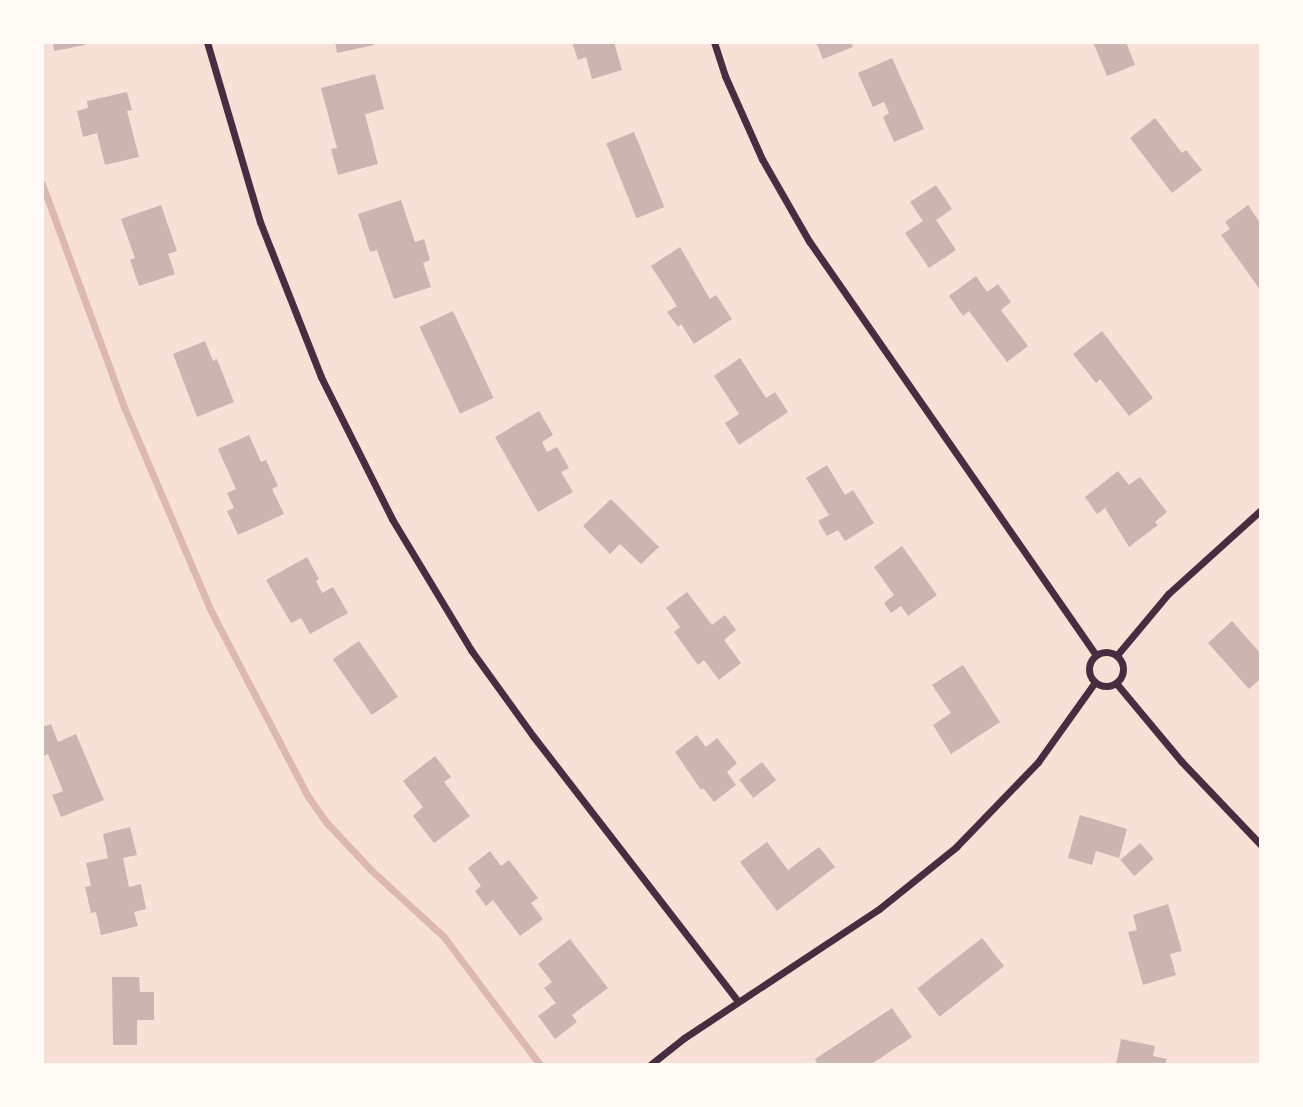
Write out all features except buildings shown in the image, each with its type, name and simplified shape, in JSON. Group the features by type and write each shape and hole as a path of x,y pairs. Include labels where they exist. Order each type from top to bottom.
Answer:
{"street":[{"path":"207,42 260,222 321,377 392,519 471,650 533,736 738,1002"},
{"path":"714,42 725,76 762,159 809,241 1096,655"},
{"path":"1117,655 1168,594 1261,510"},
{"path":"1107,651 1117,655 1124,667 1116,683 1105,686 1095,682 1089,672 1096,655 1107,651"},
{"path":"650,1065 738,1002 879,909 956,847 1038,762 1095,682"},
{"path":"1116,683 1181,761 1261,845"}],"waterway":[{"path":"42,184 124,407 212,613 307,795 326,822 371,870 444,937 540,1065"}]}
